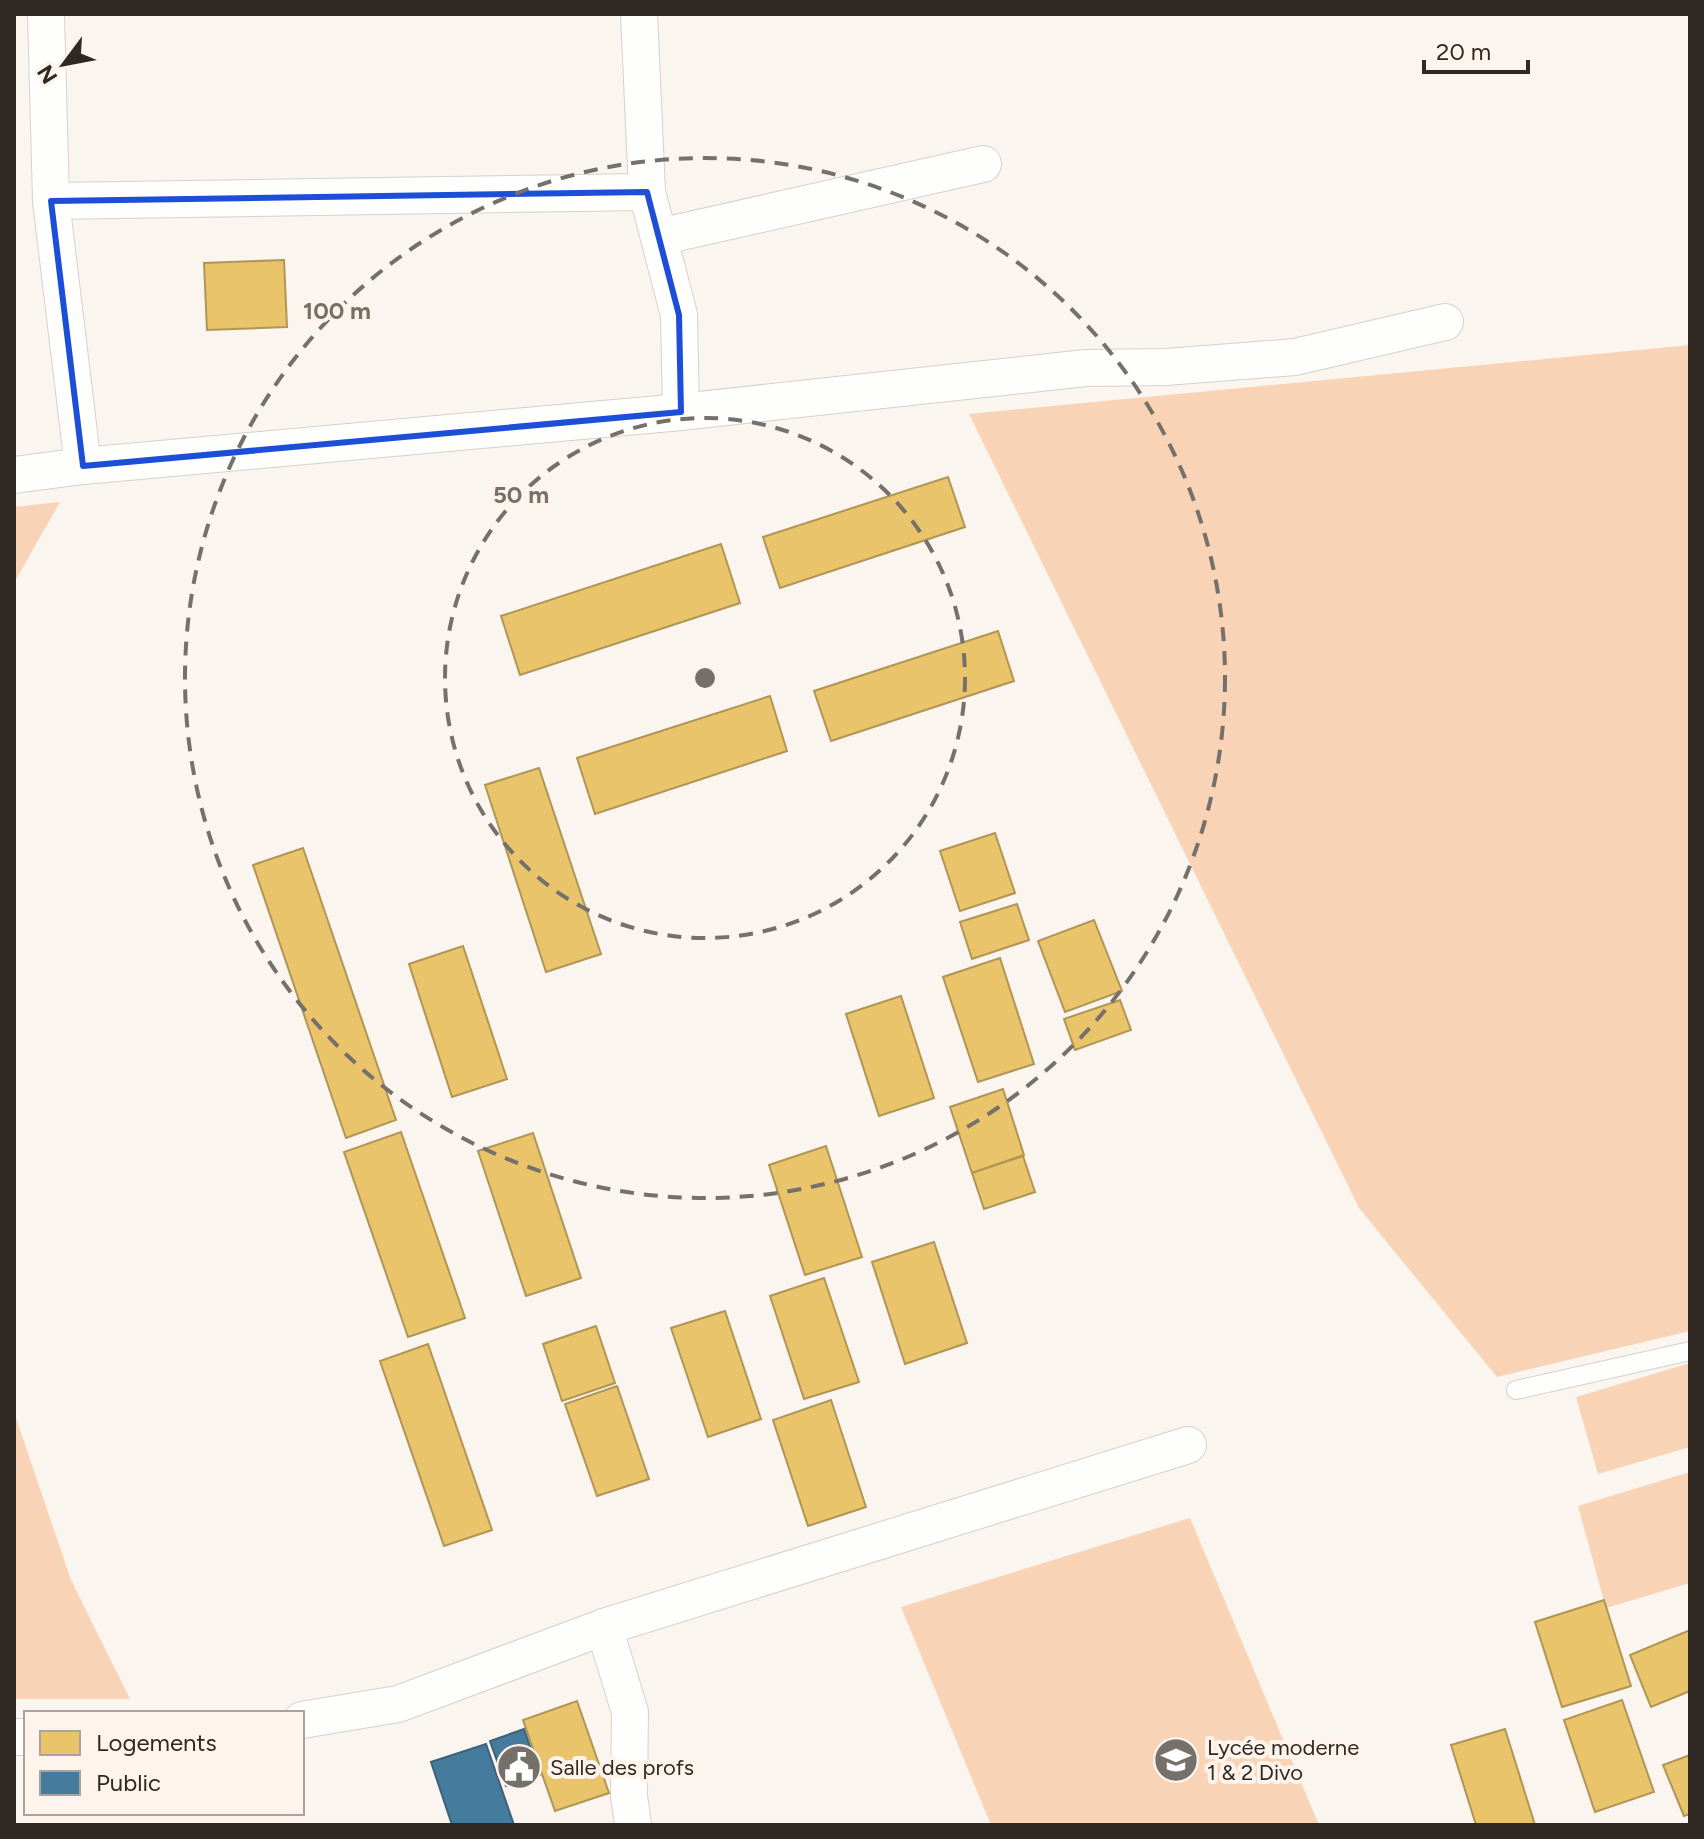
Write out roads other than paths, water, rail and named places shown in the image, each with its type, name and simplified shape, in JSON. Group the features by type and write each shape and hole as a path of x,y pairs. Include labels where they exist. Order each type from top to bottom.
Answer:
{"street":[{"path":"46,14 51,201 83,466"},
{"path":"639,14 647,192 679,315 681,412"},
{"path":"659,237 983,164"},
{"path":"51,201 647,192"},
{"path":"14,475 83,466 681,412 1086,368 1166,367 1295,357 1445,322"},
{"path":"304,1720 398,1704 604,1627 1188,1445"},
{"path":"604,1627 630,1712 629,1796 633,1825"}],"lane":[{"path":"1516,1390 1690,1351"}],"place":[{"name":"Lycée moderne 1 & 2 Divo","path":"1176,1760"},
{"name":"Salle des profs","path":"519,1767"}]}
